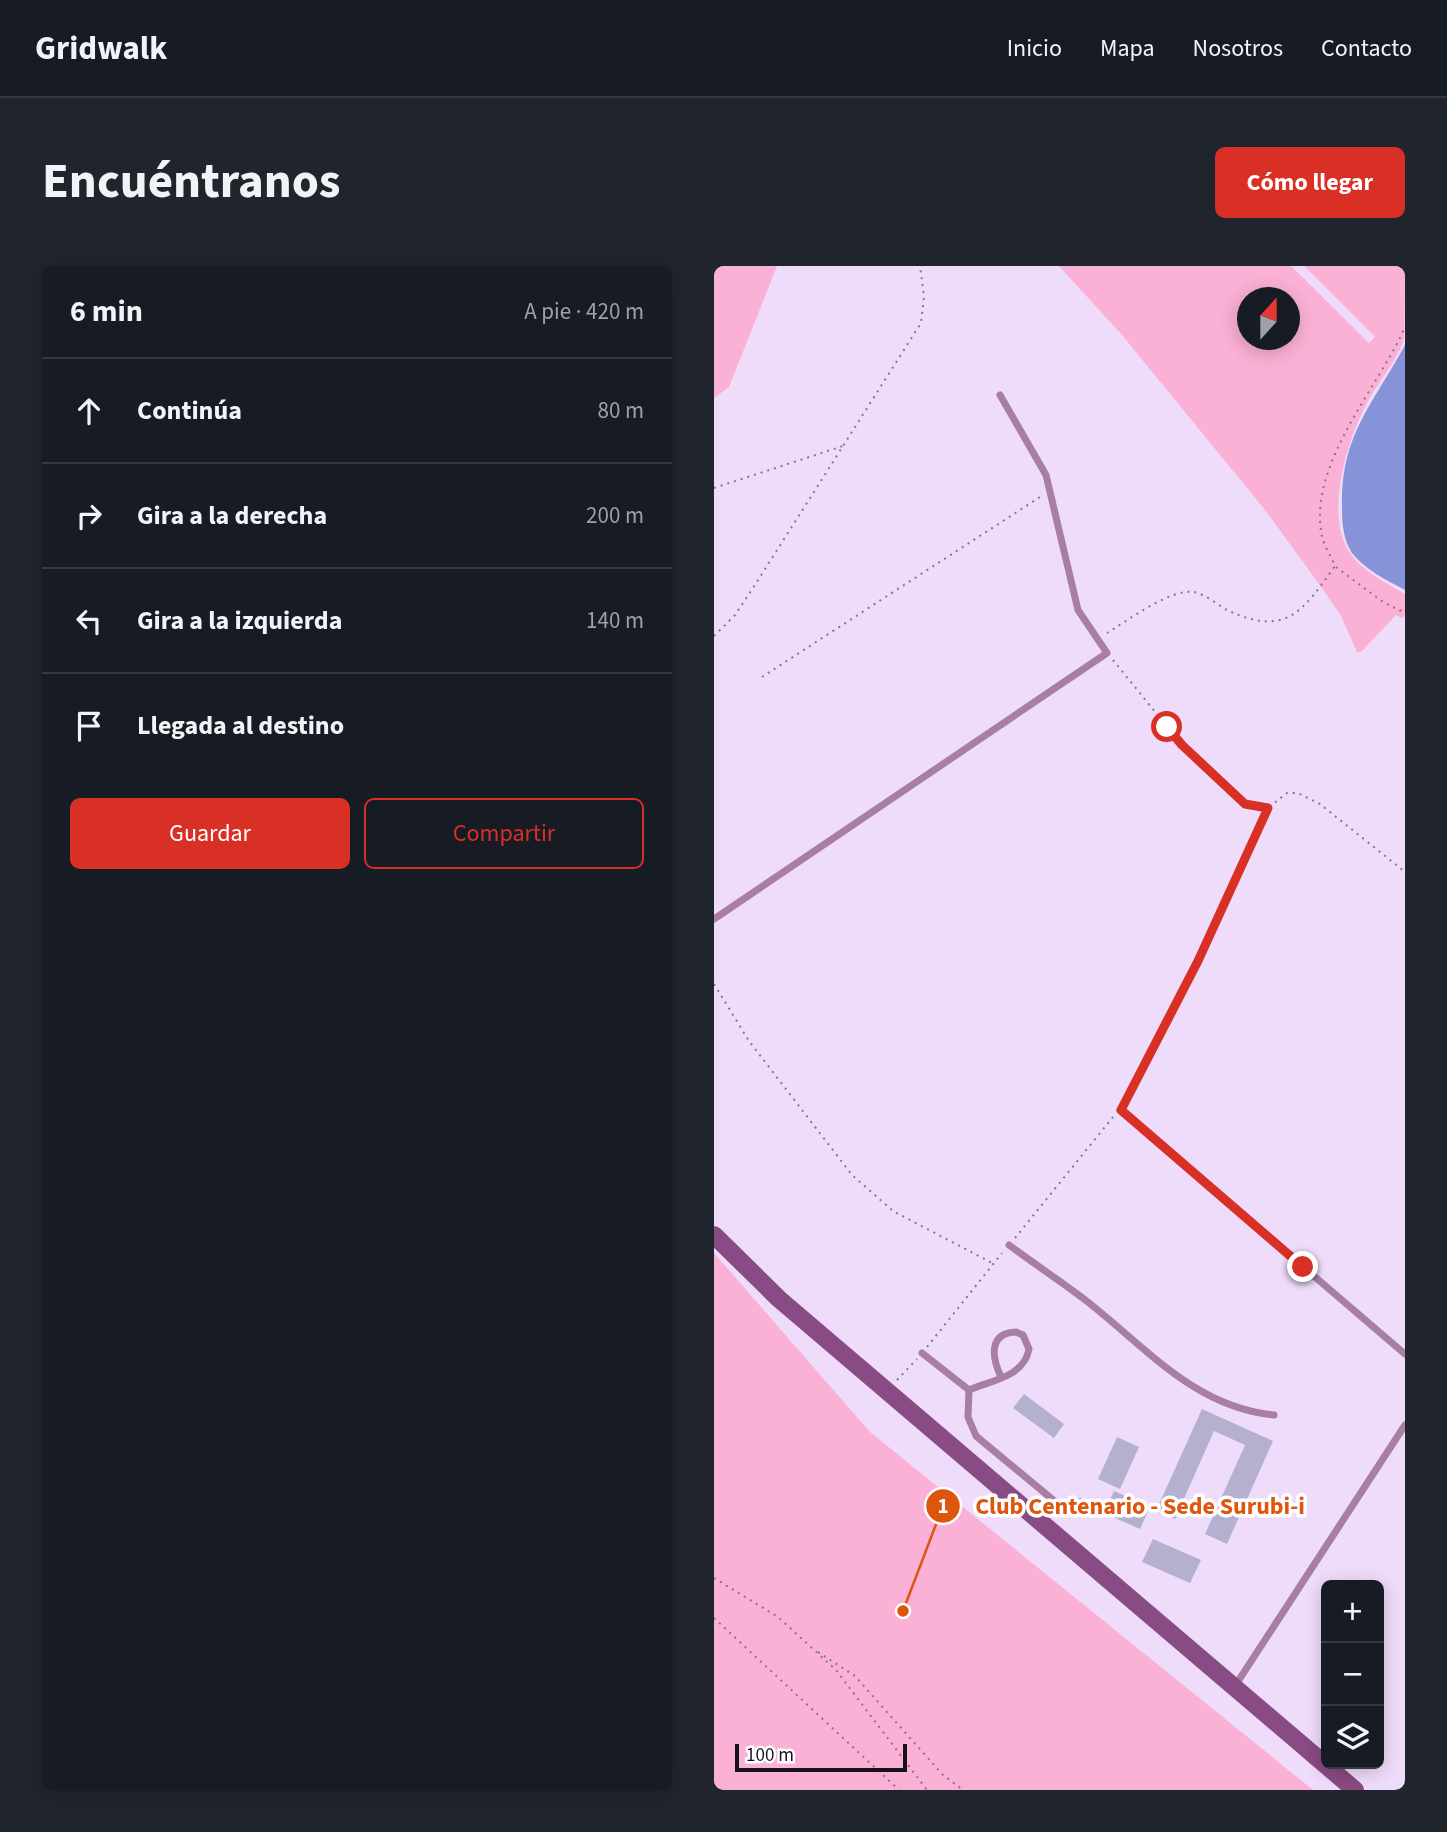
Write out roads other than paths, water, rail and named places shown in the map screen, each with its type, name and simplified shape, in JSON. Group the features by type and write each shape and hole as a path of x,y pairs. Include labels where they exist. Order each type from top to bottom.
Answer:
{"street":[{"path":"714,1235 779,1299 1355,1790"}],"lane":[{"path":"714,919 1107,653 1078,610 1052,490 1000,395"},
{"path":"1121,1110 1405,1354"},
{"path":"1009,1245 1084,1299 1170,1373 1219,1402 1248,1412 1274,1415"},
{"path":"969,1390 1012,1375 1026,1360 1029,1349 1027,1341 1016,1332 1002,1335 995,1343 993,1353 1001,1377"},
{"path":"922,1353 969,1390"},
{"path":"969,1390 968,1418 976,1436 1058,1504 1068,1507 1080,1502"},
{"path":"1234,1686 1405,1425"}],"water":[{"path":"1405,345 1405,590 1370,570 1352,553 1344,531 1342,507 1343,482 1353,439"}],"place":[{"name":"Club Centenario - Sede Surubi-i","path":"903,1611"}]}
